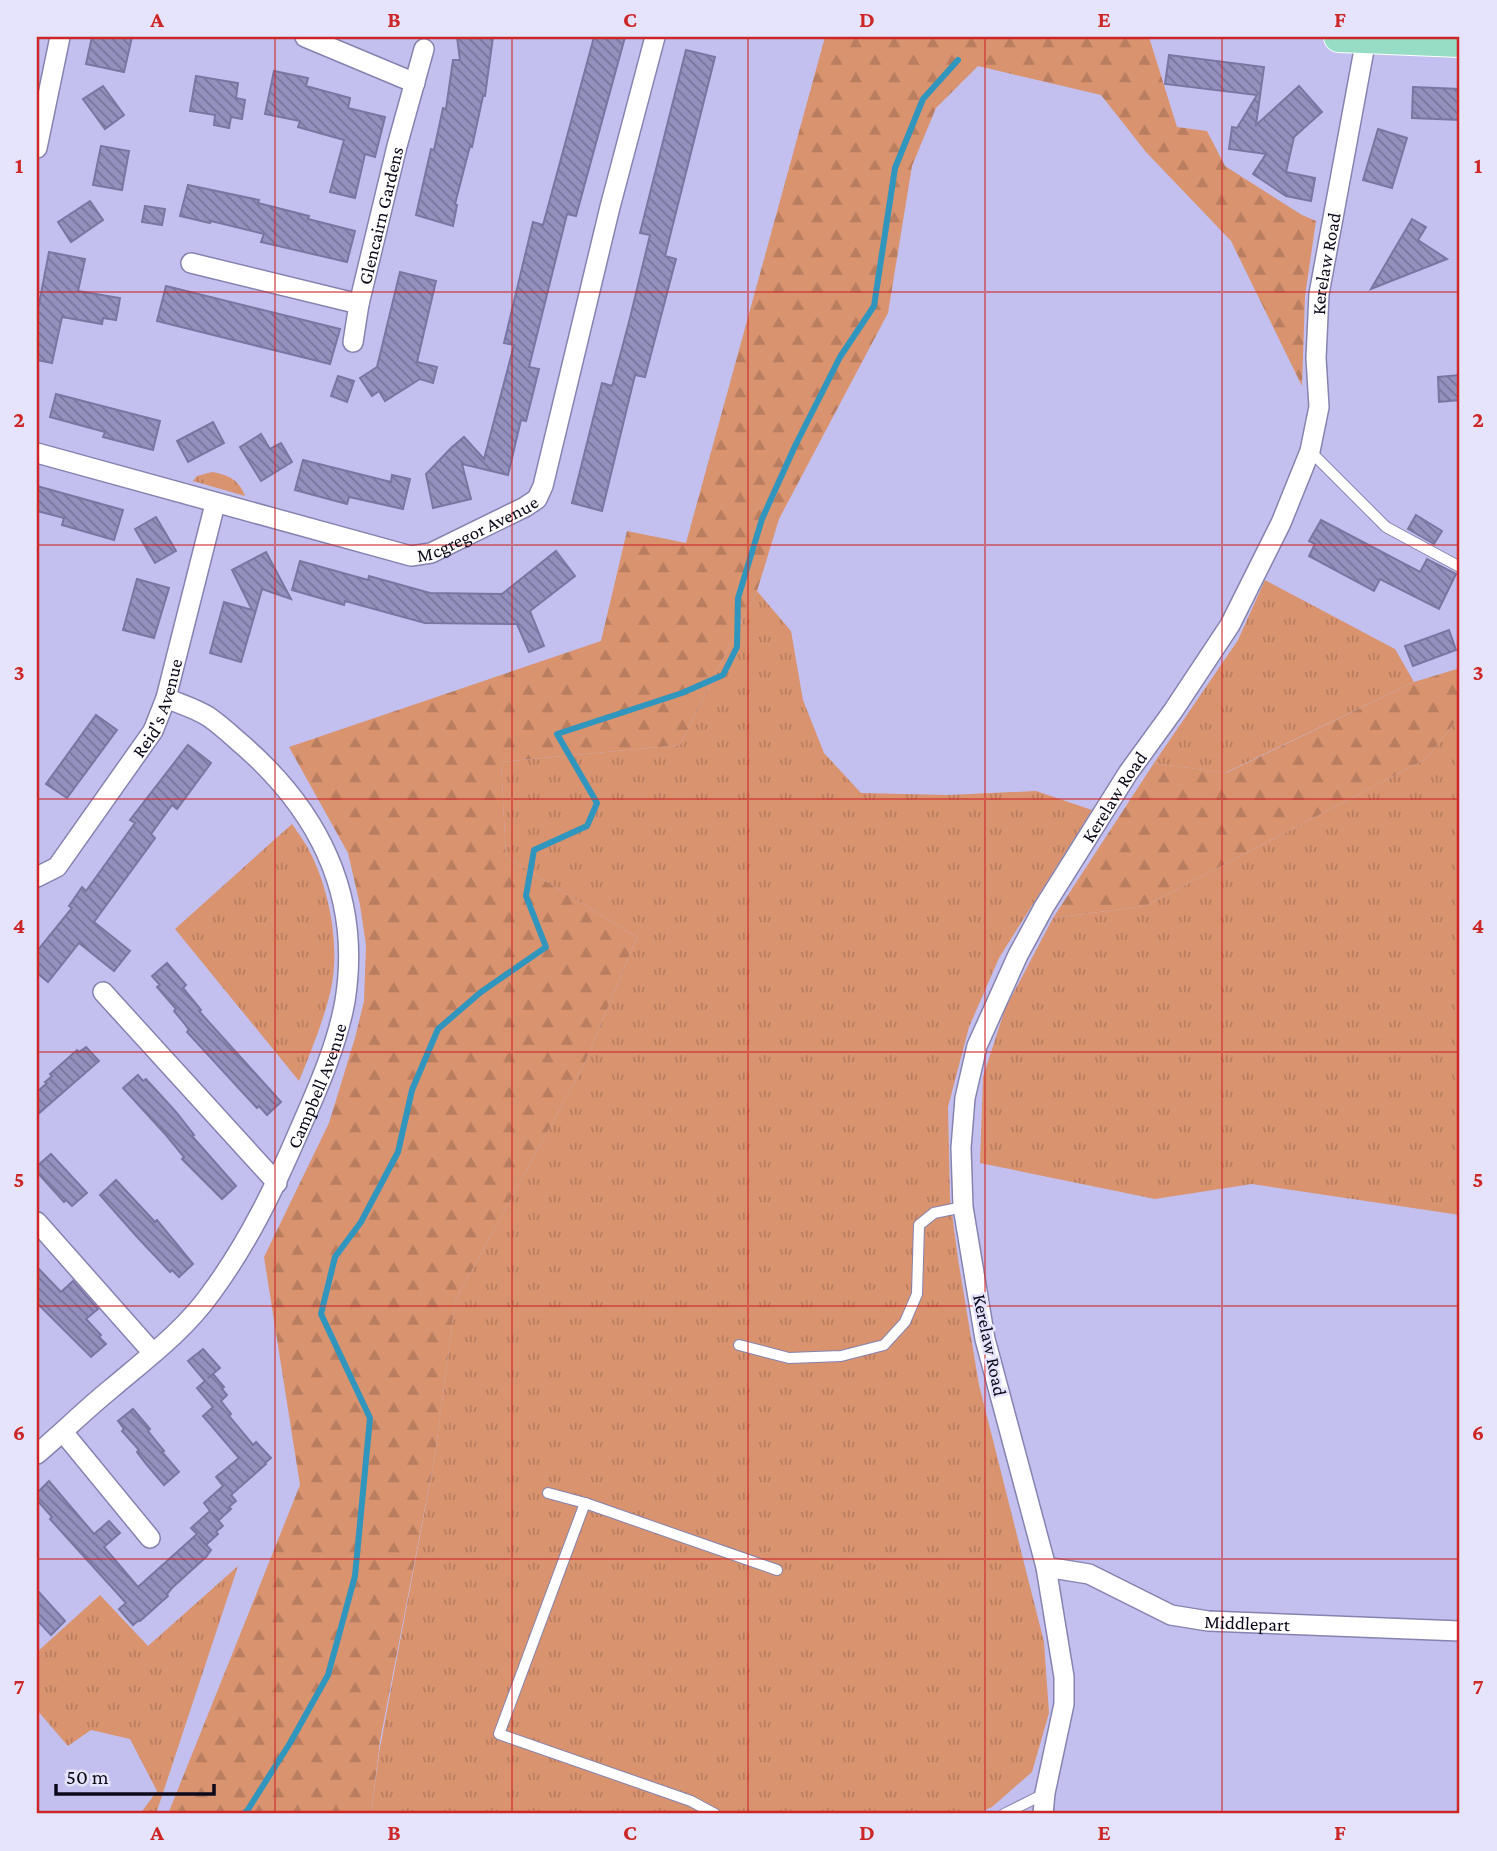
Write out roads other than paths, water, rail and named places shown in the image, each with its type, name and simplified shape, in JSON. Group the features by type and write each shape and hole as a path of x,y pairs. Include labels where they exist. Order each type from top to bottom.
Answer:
{"main road":[{"path":"1366,38 1460,42"}],"street":[{"path":"37,148 60,37"},
{"path":"305,37 415,83"},
{"name":"Mcgregor Avenue","path":"37,453 411,556 421,556 537,499 543,486 654,37"},
{"name":"Kerelaw Road","path":"1043,1814 1064,1704 1064,1678 1046,1567 985,1339 963,1207 961,1148 965,1098 976,1046 1044,908 1128,773 1230,625 1281,523 1310,451 1319,407 1316,336 1319,294 1366,38"},
{"name":"Glencairn Gardens","path":"191,263 359,304 397,146 424,49"},
{"path":"353,342 359,304"},
{"name":"Reid's Avenue","path":"37,877 57,867 153,731 166,698 215,504"},
{"name":"Campbell Avenue","path":"37,1454 153,1353 196,1313 212,1293 246,1240 277,1183 313,1098 345,1003 349,962 348,926 340,885 304,811 288,789 256,756 208,716 166,698"},
{"path":"103,992 277,1183"},
{"path":"37,1222 153,1353"},
{"path":"63,1432 150,1538"},
{"name":"Middlepart","path":"1046,1567 1089,1574 1171,1615 1209,1621 1460,1631"}],"lane":[{"path":"1310,451 1386,527 1460,567"},
{"path":"740,1345 789,1358 841,1356 884,1345 905,1322 917,1294 919,1225 934,1213 963,1207"},
{"path":"548,1493 585,1503 777,1570"},
{"path":"585,1503 499,1734 691,1801 715,1814"},
{"path":"1003,1814 1045,1793"}],"waterway":[{"path":"243,1814 290,1743 328,1675 355,1576 370,1418 321,1314 335,1257 361,1222 398,1152 412,1090 438,1029 481,992 546,947 526,896 534,850 587,826 597,803 557,734 682,693 723,675 737,647 738,598 762,519 840,357 874,306 895,168 923,99 958,60"}]}
